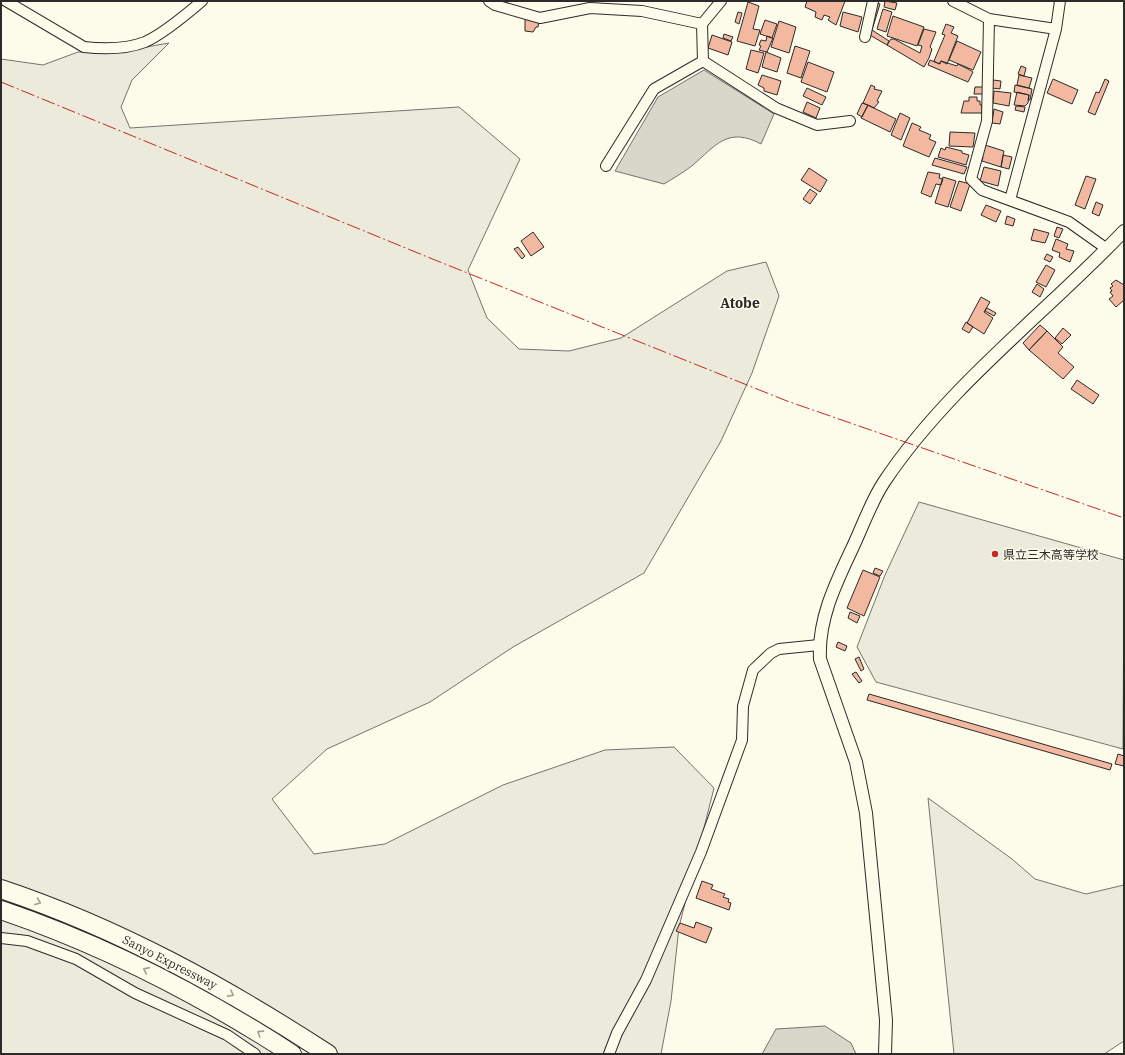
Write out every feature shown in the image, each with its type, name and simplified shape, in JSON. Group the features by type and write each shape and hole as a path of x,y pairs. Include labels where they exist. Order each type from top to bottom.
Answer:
{"highway":[{"name":"Sanyo Expressway","path":"1,889 85,921 186,968 260,1010 328,1054"},
{"name":"Sanyo Expressway","path":"1,910 78,939 180,987 251,1027 292,1054"}],"street":[{"path":"6,1 84,47 95,48 118,47 145,42 181,18 202,1"},
{"path":"488,1 495,6 540,18 590,8 642,11 702,24"},
{"path":"703,61 702,24 721,1"},
{"path":"865,37 873,1"},
{"path":"953,1 989,19 1056,29"},
{"path":"1010,200 1056,29 1060,1"},
{"path":"989,19 987,121 971,179 982,190 1069,222 1107,249"},
{"path":"703,61 776,108 817,125 850,121"},
{"path":"606,166 654,89 703,61"},
{"path":"885,1054 886,1020 866,813 856,762 838,706 826,679 820,660 819,645 823,619 833,592 883,483 918,436 943,408 1124,231"},
{"path":"609,1054 617,1033 646,980 701,852 742,740 743,706 753,670 772,653 779,650 819,645"},
{"path":"1,938 27,941 76,958 136,993 227,1035 256,1054"}],"shaded area":[{"path":"169,43 132,80 121,107 130,128 459,107 520,159 468,270 487,318 519,349 569,351 621,338 727,271 766,262 779,296 752,373 721,441 644,573 513,647 430,702 327,749 272,799 314,854 385,844 503,785 605,750 674,747 714,788 679,927 671,1001 661,1054 1,1054 1,59 43,65 78,52 112,53"},
{"path":"704,70 774,114 761,144 750,139 740,137 723,141 715,145 690,168 664,184 615,171 658,97"},
{"path":"919,502 1124,560 1123,749 876,682 857,647 885,575"},
{"path":"928,798 1012,859 1035,879 1086,894 1124,885 1124,1041 1104,1054 954,1054"},
{"path":"825,1026 851,1043 856,1054 762,1054 776,1029"}],"building":[{"path":"807,1 845,1 836,25 828,20 830,17 824,15 822,20 815,17 816,12 805,7"},
{"path":"885,1 897,3 895,10 884,7"},
{"path":"748,2 759,6 753,29 760,30 755,46 737,41"},
{"path":"877,3 880,4 872,30 889,41 887,45 868,34"},
{"path":"883,9 892,12 886,32 877,29"},
{"path":"738,12 742,13 739,24 735,22"},
{"path":"843,12 862,17 858,32 840,26"},
{"path":"893,16 924,27 917,46 887,36"},
{"path":"525,18 539,21 538,27 536,27 533,32 525,31"},
{"path":"765,20 777,24 772,38 760,34"},
{"path":"779,21 796,27 789,53 771,47"},
{"path":"946,24 954,27 951,33 958,36 947,64 941,61 939,64 934,61 945,35 942,34"},
{"path":"924,29 936,32 930,47 932,49 929,58 924,67 887,45 891,39 894,39 920,53 922,46 918,45"},
{"path":"724,34 733,37 731,41 723,38"},
{"path":"712,35 732,42 728,55 708,48"},
{"path":"767,36 773,38 767,52 759,50 761,40 766,41"},
{"path":"957,41 981,52 973,70 949,60"},
{"path":"795,46 810,51 801,78 787,73"},
{"path":"751,50 764,53 758,73 746,69"},
{"path":"766,52 781,58 777,72 762,67"},
{"path":"930,60 940,64 941,61 957,66 958,64 973,72 968,82 928,65"},
{"path":"808,62 834,72 827,92 801,82"},
{"path":"1021,66 1026,68 1024,76 1018,74"},
{"path":"762,75 781,81 777,95 764,91 764,88 758,85"},
{"path":"1019,75 1032,78 1029,88 1017,85"},
{"path":"1053,79 1078,90 1072,104 1047,93"},
{"path":"1105,79 1109,81 1095,115 1088,112 1096,92 1099,93"},
{"path":"993,80 1001,81 1000,89 992,88"},
{"path":"871,85 875,87 874,89 882,91 877,101 879,102 874,108 863,103"},
{"path":"1015,85 1032,89 1030,100 1028,100 1029,95 1014,92"},
{"path":"975,87 983,87 983,94 974,94"},
{"path":"807,88 826,97 822,105 803,96"},
{"path":"994,91 1011,93 1009,106 993,103"},
{"path":"1017,92 1029,95 1028,103 1025,106 1014,105"},
{"path":"969,97 977,97 977,101 980,101 980,105 982,105 982,113 961,113 964,101 969,101"},
{"path":"807,102 820,108 816,118 803,112"},
{"path":"862,103 868,105 862,117 857,114"},
{"path":"868,105 896,119 890,132 861,118"},
{"path":"1016,106 1025,107 1024,112 1015,110"},
{"path":"994,109 1003,112 1000,124 992,123"},
{"path":"900,113 910,118 901,140 891,135"},
{"path":"912,123 921,127 919,130 931,135 929,139 936,142 929,157 903,146"},
{"path":"950,132 975,133 973,147 949,146"},
{"path":"985,145 1004,151 1001,167 982,161 983,157 981,157"},
{"path":"946,147 962,151 962,153 969,155 966,165 938,157 941,148 945,150"},
{"path":"1003,155 1012,157 1009,169 1001,167"},
{"path":"935,158 967,167 964,174 932,165"},
{"path":"984,167 1001,171 998,186 980,181"},
{"path":"809,168 827,180 820,192 801,180"},
{"path":"928,172 940,174 939,178 943,179 941,185 936,184 931,197 921,193"},
{"path":"1086,176 1096,179 1085,209 1075,205"},
{"path":"943,177 956,181 948,207 935,203"},
{"path":"959,181 970,184 961,211 950,207"},
{"path":"810,189 817,194 810,204 803,199"},
{"path":"1096,202 1103,205 1099,216 1092,213"},
{"path":"986,205 1001,211 996,222 981,215"},
{"path":"1007,216 1015,219 1013,226 1005,224"},
{"path":"1057,227 1063,229 1059,238 1054,236"},
{"path":"1034,229 1049,233 1045,243 1031,240"},
{"path":"533,232 544,247 531,256 521,241"},
{"path":"1056,239 1068,244 1066,249 1074,251 1070,262 1059,257 1060,253 1052,250"},
{"path":"518,247 525,256 522,259 514,249"},
{"path":"1047,254 1053,257 1050,262 1044,259"},
{"path":"1046,265 1055,270 1046,287 1036,282"},
{"path":"1116,280 1124,285 1124,300 1116,307 1109,299 1113,296 1110,292 1112,291 1110,288 1113,286 1111,284"},
{"path":"1037,284 1044,289 1040,297 1032,292"},
{"path":"981,297 990,302 984,312 993,318 984,334 967,323"},
{"path":"987,308 996,313 994,316 985,311"},
{"path":"966,322 973,327 969,333 962,329"},
{"path":"1040,325 1047,331 1029,350 1023,343"},
{"path":"1063,328 1071,335 1062,344 1055,338"},
{"path":"1047,331 1063,347 1058,353 1074,367 1063,379 1029,350"},
{"path":"1077,380 1099,395 1093,404 1071,389"},
{"path":"875,568 883,571 880,576 873,573"},
{"path":"863,570 880,577 864,616 847,608"},
{"path":"850,612 860,616 857,623 848,618"},
{"path":"838,642 847,646 845,651 836,647"},
{"path":"859,657 864,669 861,671 855,659"},
{"path":"856,672 862,681 859,683 852,674"},
{"path":"869,694 1112,764 1110,770 867,700"},
{"path":"1118,754 1124,756 1124,766 1115,764"},
{"path":"702,881 713,885 711,889 725,894 723,897 729,899 728,902 731,903 729,910 696,898"},
{"path":"696,922 712,928 706,943 676,931 680,923 694,928"}],"power":[{"path":"1,82 430,258 787,401 1124,518"}],"place":[{"name":"県立三木高等学校","path":"995,554"}],"district":[{"name":"Atobe","path":"740,303"}]}
